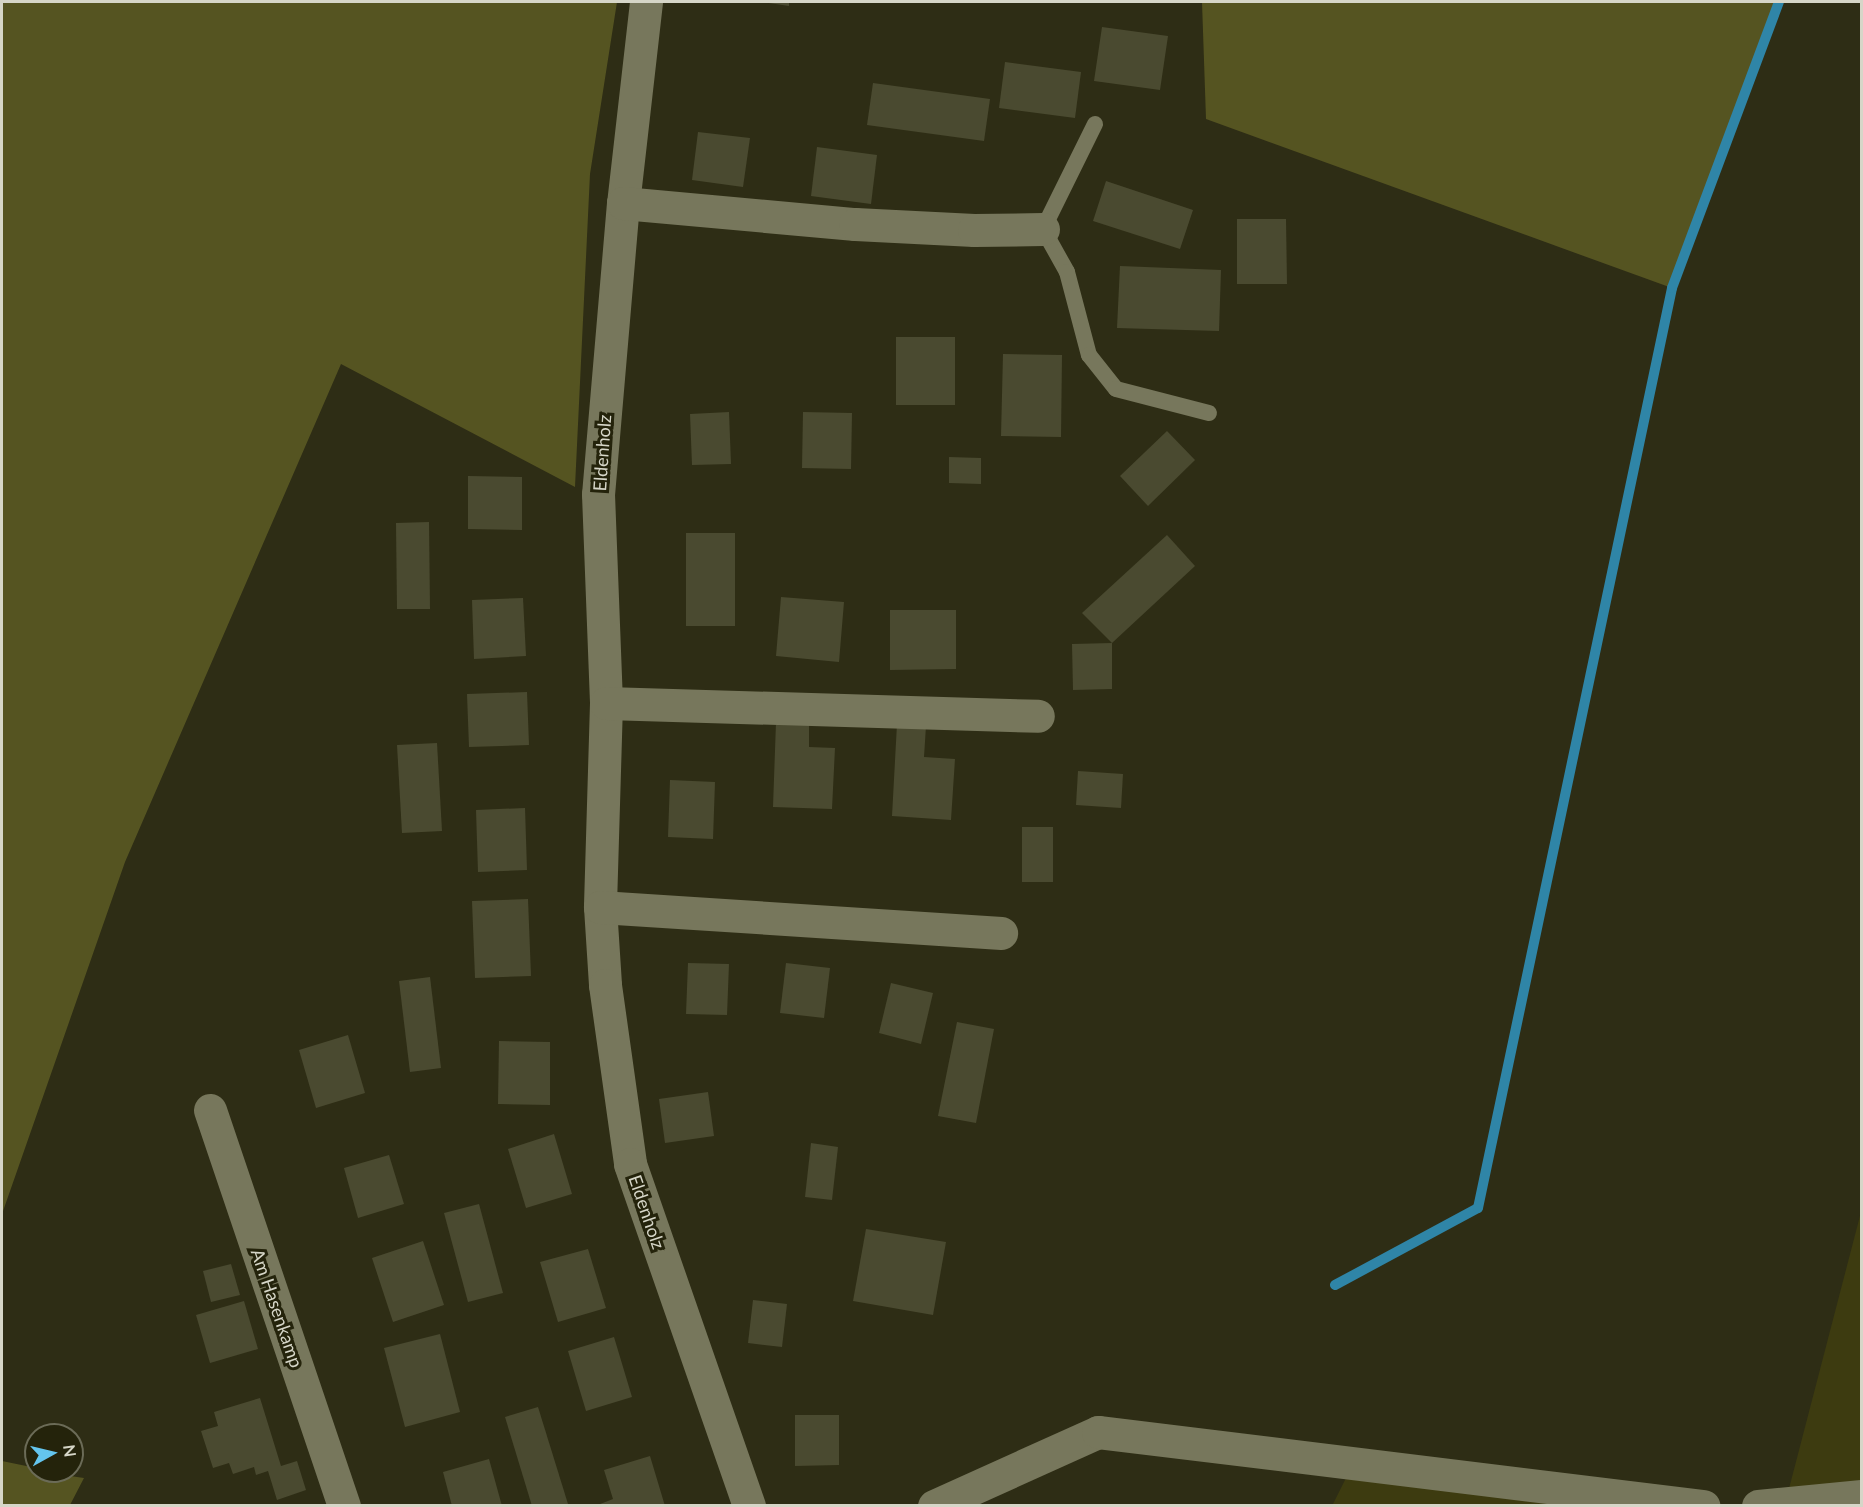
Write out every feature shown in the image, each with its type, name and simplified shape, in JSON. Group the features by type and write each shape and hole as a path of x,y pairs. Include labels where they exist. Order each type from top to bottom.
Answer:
{"street":[{"name":"Eldenholz","path":"646,2 623,203 598,494 606,703 600,907 605,986 630,1164 749,1506"},
{"path":"623,203 855,224 975,230 1043,229"},
{"path":"606,703 1038,716"},
{"path":"600,907 1001,933"},
{"name":"Am Hasenkamp","path":"210,1110 344,1506"},
{"path":"934,1506 1098,1432 1703,1506"},
{"path":"1758,1506 1862,1496"}],"lane":[{"path":"1095,124 1043,229 1067,272 1089,354 1116,389 1209,413"}],"shaded area":[{"path":"2,2 617,2 590,174 575,487 341,364 125,862 2,1214"},
{"path":"1202,2 1779,2 1672,288 1206,119"},
{"path":"1861,1212 1861,1505 1785,1504"},
{"path":"2,1461 24,1466 24,1483 81,1483 70,1505 2,1505"},
{"path":"1353,1464 1703,1506 1332,1506"}],"building":[{"path":"762,2 789,2 789,6"},
{"path":"1102,27 1168,36 1160,90 1094,81"},
{"path":"1005,62 1081,72 1075,118 999,108"},
{"path":"873,83 990,99 984,141 867,125"},
{"path":"698,132 750,138 743,187 692,180"},
{"path":"817,147 877,155 871,204 811,196"},
{"path":"1106,181 1193,210 1180,249 1093,221"},
{"path":"1237,219 1286,219 1287,284 1237,284"},
{"path":"1120,266 1221,270 1219,331 1117,328"},
{"path":"896,337 955,337 955,405 896,405"},
{"path":"1003,354 1062,355 1061,437 1001,436"},
{"path":"729,412 731,464 692,465 690,414"},
{"path":"803,412 852,413 851,469 802,468"},
{"path":"1167,431 1195,460 1148,506 1120,476"},
{"path":"949,457 981,458 981,484 949,483"},
{"path":"468,476 522,477 522,530 468,529"},
{"path":"429,522 430,609 397,609 396,523"},
{"path":"686,533 735,533 735,626 686,626"},
{"path":"1167,535 1195,566 1112,643 1082,613"},
{"path":"781,597 844,602 839,662 776,656"},
{"path":"523,598 526,656 474,659 472,600"},
{"path":"890,610 956,610 956,669 890,670"},
{"path":"1112,643 1112,689 1073,690 1072,644"},
{"path":"527,692 529,745 469,747 467,694"},
{"path":"776,722 809,723 809,747 835,748 832,809 773,807"},
{"path":"897,724 926,726 924,757 955,759 951,820 892,816"},
{"path":"437,743 442,831 402,833 397,745"},
{"path":"1078,771 1123,774 1121,808 1076,805"},
{"path":"670,780 715,782 713,839 668,837"},
{"path":"525,808 527,870 478,872 476,810"},
{"path":"1022,827 1053,827 1053,882 1022,882"},
{"path":"528,899 531,976 475,978 472,901"},
{"path":"688,963 729,964 727,1015 686,1014"},
{"path":"786,963 830,968 824,1018 780,1013"},
{"path":"430,977 441,1068 410,1072 399,981"},
{"path":"891,983 933,993 921,1044 879,1033"},
{"path":"957,1022 994,1029 976,1123 938,1116"},
{"path":"348,1035 365,1093 316,1108 299,1050"},
{"path":"499,1041 550,1042 550,1105 498,1104"},
{"path":"708,1092 714,1136 665,1143 659,1099"},
{"path":"554,1134 572,1194 526,1208 508,1149"},
{"path":"811,1143 838,1147 832,1200 805,1197"},
{"path":"389,1155 404,1204 358,1218 344,1168"},
{"path":"479,1204 503,1293 468,1302 444,1213"},
{"path":"866,1229 946,1242 933,1315 853,1301"},
{"path":"423,1241 444,1305 393,1322 372,1258"},
{"path":"588,1249 606,1308 558,1322 540,1262"},
{"path":"231,1264 240,1295 211,1302 203,1271"},
{"path":"753,1300 787,1304 782,1347 748,1343"},
{"path":"244,1301 258,1349 210,1363 196,1315"},
{"path":"440,1334 460,1412 405,1427 384,1348"},
{"path":"614,1337 632,1397 586,1411 568,1351"},
{"path":"260,1398 281,1466 297,1461 306,1490 277,1500 268,1471 256,1475 254,1467 233,1474 229,1463 213,1468 201,1431 218,1426 214,1412"},
{"path":"538,1407 568,1504 564,1506 532,1506 505,1417"},
{"path":"795,1415 839,1415 839,1465 795,1466"},
{"path":"650,1456 665,1506 595,1506 613,1499 604,1470"},
{"path":"489,1459 502,1506 452,1506 443,1472"}],"waterway":[{"path":"1335,1285 1478,1208 1672,288 1779,2"}]}
